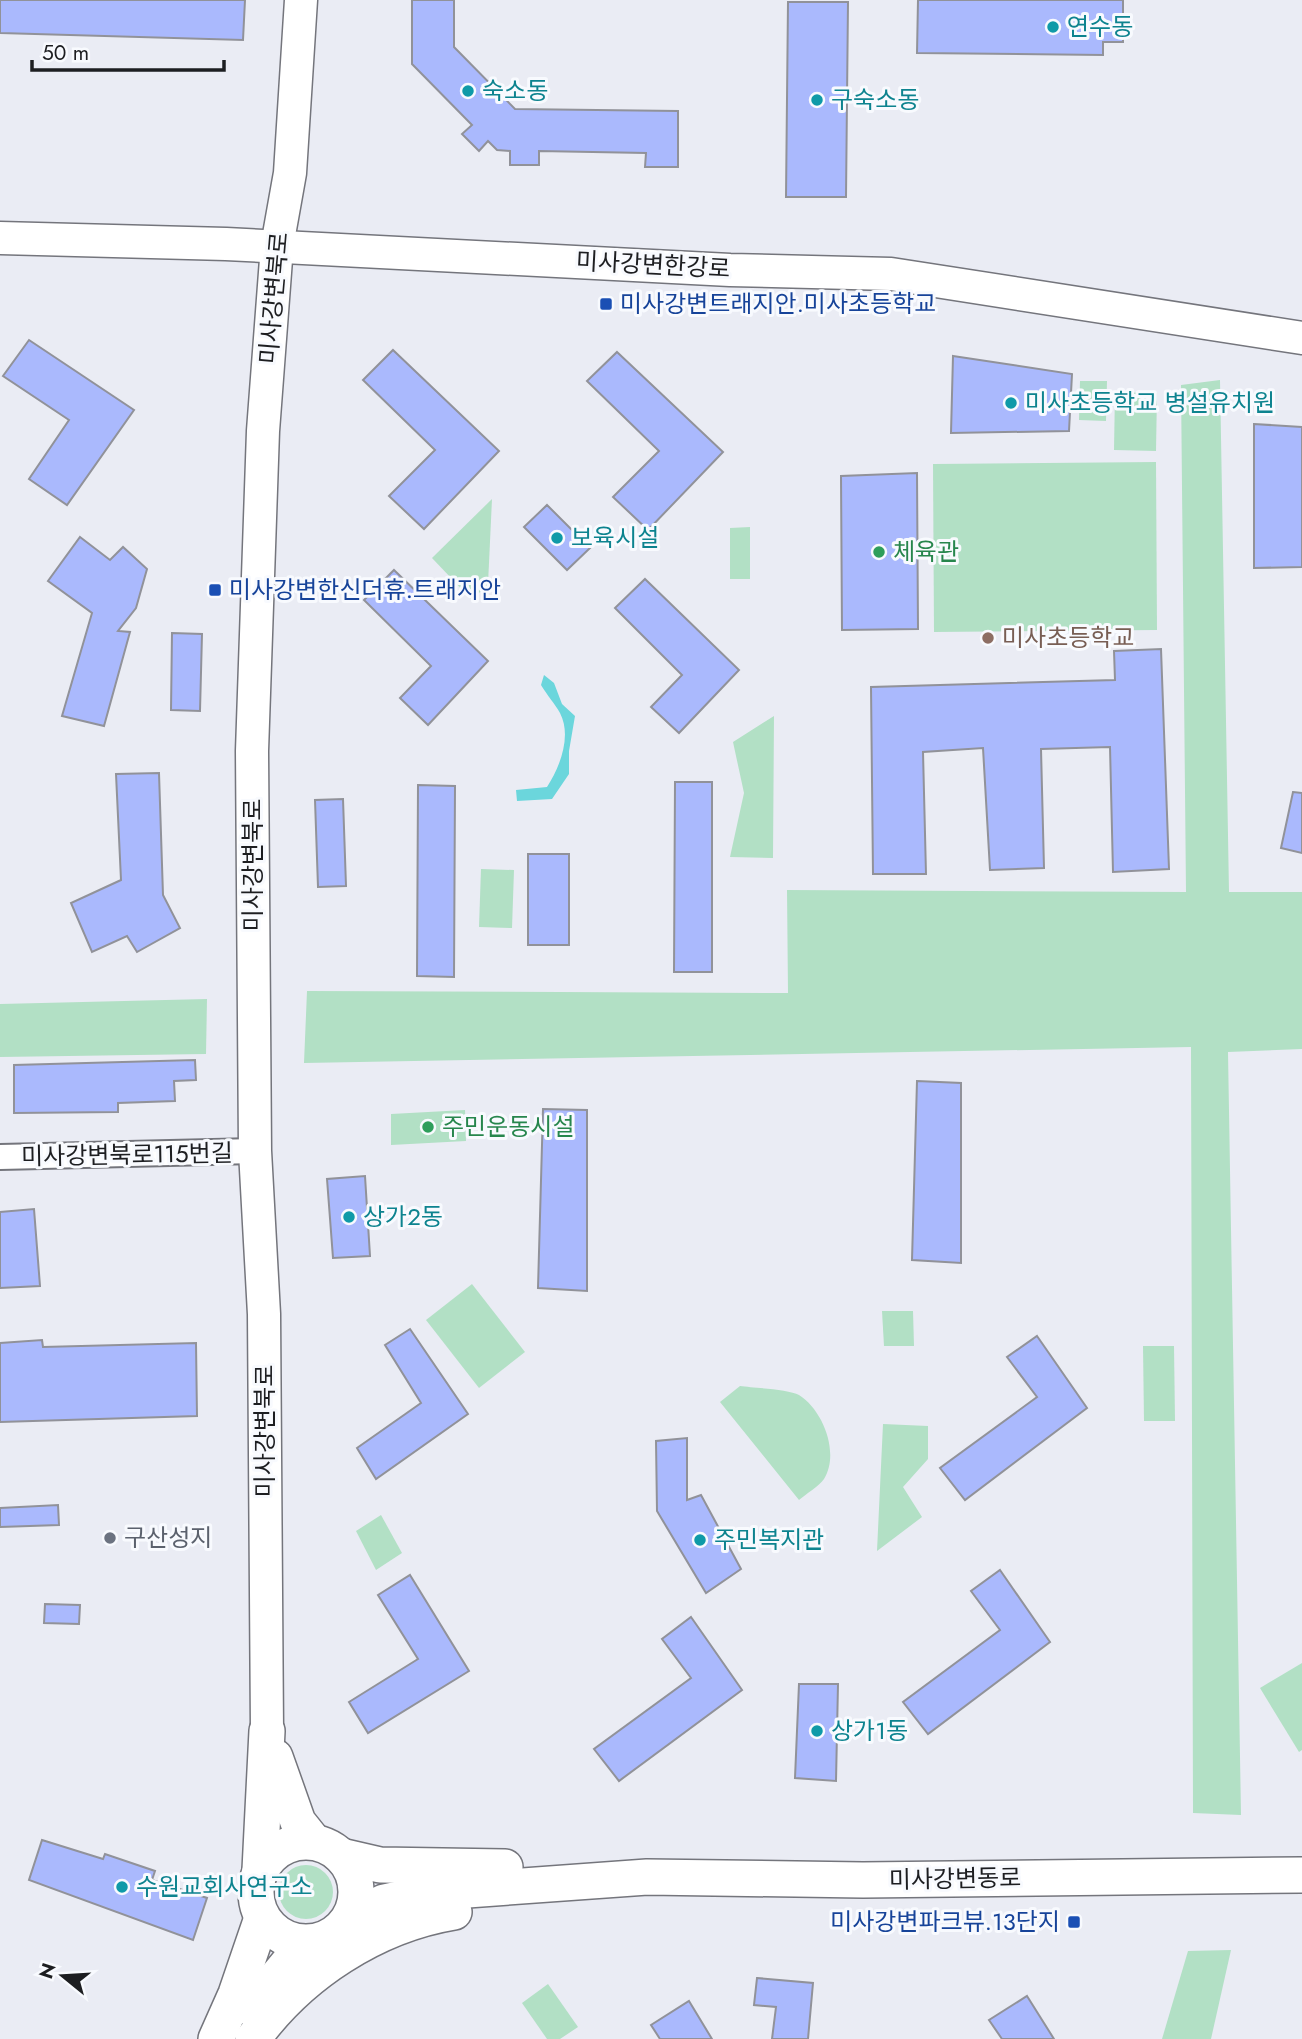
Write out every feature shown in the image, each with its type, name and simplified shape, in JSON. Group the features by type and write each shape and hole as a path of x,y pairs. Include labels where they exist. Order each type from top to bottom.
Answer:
{"main road":[{"path":"267,1731 298,1822 351,1870 356,1886 355,1904 349,1919 337,1932 322,1940 305,1943 288,1940 273,1931 262,1918 256,1902 267,1731"},
{"path":"260,1870 269,1857 282,1847 297,1842 380,1865 499,1866 609,1881"},
{"name":"미사강변동로","path":"609,1881 647,1877 875,1880 1302,1875"},
{"path":"349,1919 384,1902 426,1894 609,1881"},
{"path":"253,2039 292,1996 342,1955 374,1936 411,1921 609,1881"},
{"path":"216,2039 236,1994 262,1918"},
{"path":"228,2039 305,1943"}],"street":[{"name":"미사강변북로","path":"267,1731 264,1314 255,1152 253,703 263,431 277,246 290,173 301,0"},
{"name":"미사강변한강로","path":"0,238 277,246 730,270 891,274 1302,338"},
{"name":"미사강변북로115번길","path":"0,1157 255,1152"}],"green space":[{"path":"1220,380 1229,892 1302,892 1302,1049 1228,1052 1241,1815 1193,1813 1191,1047 304,1063 307,991 788,993 787,890 1186,892 1181,385"},
{"path":"1080,381 1107,381 1106,421 1079,420"},
{"path":"1115,392 1157,393 1156,451 1114,450"},
{"path":"1156,462 1157,630 934,632 933,464"},
{"path":"492,499 488,584 472,600 432,558"},
{"path":"750,527 750,579 730,579 730,528"},
{"path":"774,716 773,858 730,857 744,793 733,742"},
{"path":"481,869 514,870 512,928 479,927"},
{"path":"207,999 206,1054 0,1057 0,1004"},
{"name":"주민운동시설","path":"465,1110 466,1141 391,1145 391,1114"},
{"path":"472,1284 525,1352 479,1388 426,1320"},
{"path":"882,1311 913,1311 914,1346 884,1346"},
{"path":"1143,1346 1174,1346 1175,1421 1144,1421"},
{"path":"740,1386 799,1395 808,1402 822,1421 829,1445 829,1469 822,1482 799,1500 720,1402"},
{"path":"883,1424 928,1426 928,1459 903,1487 922,1517 877,1551"},
{"path":"381,1515 402,1553 376,1570 356,1531"},
{"path":"1302,1663 1302,1750 1299,1752 1260,1688"},
{"path":"306,1865 325,1873 333,1892 325,1911 306,1919 287,1911 279,1892 287,1873"},
{"path":"1231,1950 1211,2039 1162,2039 1188,1951"},
{"path":"548,1984 578,2027 560,2039 547,2039 522,2003"}],"water":[{"path":"544,675 554,683 562,704 575,716 569,751 569,774 552,799 517,801 516,790 547,787 563,751 563,722 541,685"}],"building":[{"path":"0,0 245,0 243,40 0,33"},
{"name":"숙소동","path":"412,0 454,0 454,47 515,109 678,111 678,167 645,167 646,153 539,151 539,165 510,165 510,151 497,150 488,141 479,151 462,134 472,125 412,64"},
{"path":"918,0 1123,0 1123,42 1103,42 1103,55 917,53"},
{"name":"구숙소동","path":"788,2 848,2 846,197 786,197"},
{"path":"29,340 134,410 67,505 29,479 69,420 3,376"},
{"path":"393,350 499,451 424,529 389,496 435,450 363,380"},
{"path":"617,352 723,452 648,530 613,497 659,451 587,381"},
{"name":"미사초등학교 병설유치원","path":"953,356 1072,374 1069,431 951,433"},
{"path":"1254,424 1302,427 1302,567 1254,568"},
{"name":"체육관","path":"917,473 918,629 842,630 841,476"},
{"name":"보육시설","path":"547,505 590,548 567,570 524,527"},
{"path":"80,537 110,560 123,547 147,569 136,608 118,631 130,632 104,726 62,716 92,613 48,581"},
{"path":"394,570 488,661 428,725 400,698 431,666 364,600"},
{"path":"645,579 739,670 679,733 651,707 682,675 615,608"},
{"path":"172,633 202,634 200,711 171,710"},
{"path":"1161,649 1169,869 1113,872 1110,747 1041,749 1044,868 990,870 983,748 923,752 926,874 873,874 871,687 1115,680 1114,651"},
{"path":"159,773 163,895 180,928 137,952 127,936 92,952 71,903 121,880 116,774"},
{"path":"675,782 712,782 712,972 674,972"},
{"path":"418,785 455,786 454,977 417,976"},
{"path":"1293,792 1302,793 1302,853 1281,848"},
{"path":"343,799 346,886 318,887 315,800"},
{"path":"528,854 569,854 569,945 528,945"},
{"path":"195,1060 196,1080 174,1081 175,1101 118,1103 118,1112 14,1113 14,1065"},
{"path":"917,1081 961,1083 961,1263 912,1260"},
{"path":"543,1109 587,1110 587,1291 538,1288"},
{"name":"상가2동","path":"365,1176 370,1256 333,1258 327,1179"},
{"path":"34,1209 40,1286 0,1288 0,1212"},
{"path":"410,1329 468,1414 376,1479 357,1448 421,1403 385,1345"},
{"path":"1037,1336 1087,1408 965,1500 940,1468 1037,1397 1007,1357"},
{"path":"42,1340 43,1347 196,1343 197,1416 0,1422 0,1343"},
{"name":"주민복지관","path":"687,1438 687,1500 701,1495 741,1569 706,1593 657,1511 656,1441"},
{"path":"58,1505 59,1525 0,1527 0,1508"},
{"path":"1000,1570 1050,1642 928,1734 903,1702 1000,1630 971,1591"},
{"path":"410,1575 469,1671 368,1733 349,1702 418,1659 378,1595"},
{"path":"45,1604 80,1605 79,1624 44,1623"},
{"path":"691,1617 742,1690 619,1781 594,1749 691,1678 662,1639"},
{"name":"상가1동","path":"799,1684 838,1684 836,1781 795,1778"},
{"path":"42,1840 103,1859 105,1854 155,1871 152,1880 207,1898 193,1940 29,1880"},
{"path":"757,1978 813,1983 808,2039 772,2039 776,2007 754,2005"},
{"path":"1027,1996 1054,2039 1002,2039 989,2020"},
{"path":"689,2001 712,2039 660,2039 651,2025"}],"place":[{"name":"연수동","path":"1053,27"},
{"name":"숙소동","path":"468,91"},
{"name":"구숙소동","path":"817,100"},
{"name":"미사강변트래지안.미사초등학교","path":"606,304"},
{"name":"미사초등학교 병설유치원","path":"1011,403"},
{"name":"보육시설","path":"557,538"},
{"name":"체육관","path":"879,552"},
{"name":"미사강변한신더휴.트래지안","path":"215,590"},
{"name":"미사초등학교","path":"988,638"},
{"name":"주민운동시설","path":"428,1127"},
{"name":"상가2동","path":"349,1217"},
{"name":"구산성지","path":"110,1538"},
{"name":"주민복지관","path":"700,1540"},
{"name":"상가1동","path":"817,1731"},
{"name":"수원교회사연구소","path":"122,1887"},
{"name":"미사강변파크뷰.13단지","path":"1074,1922"}]}
